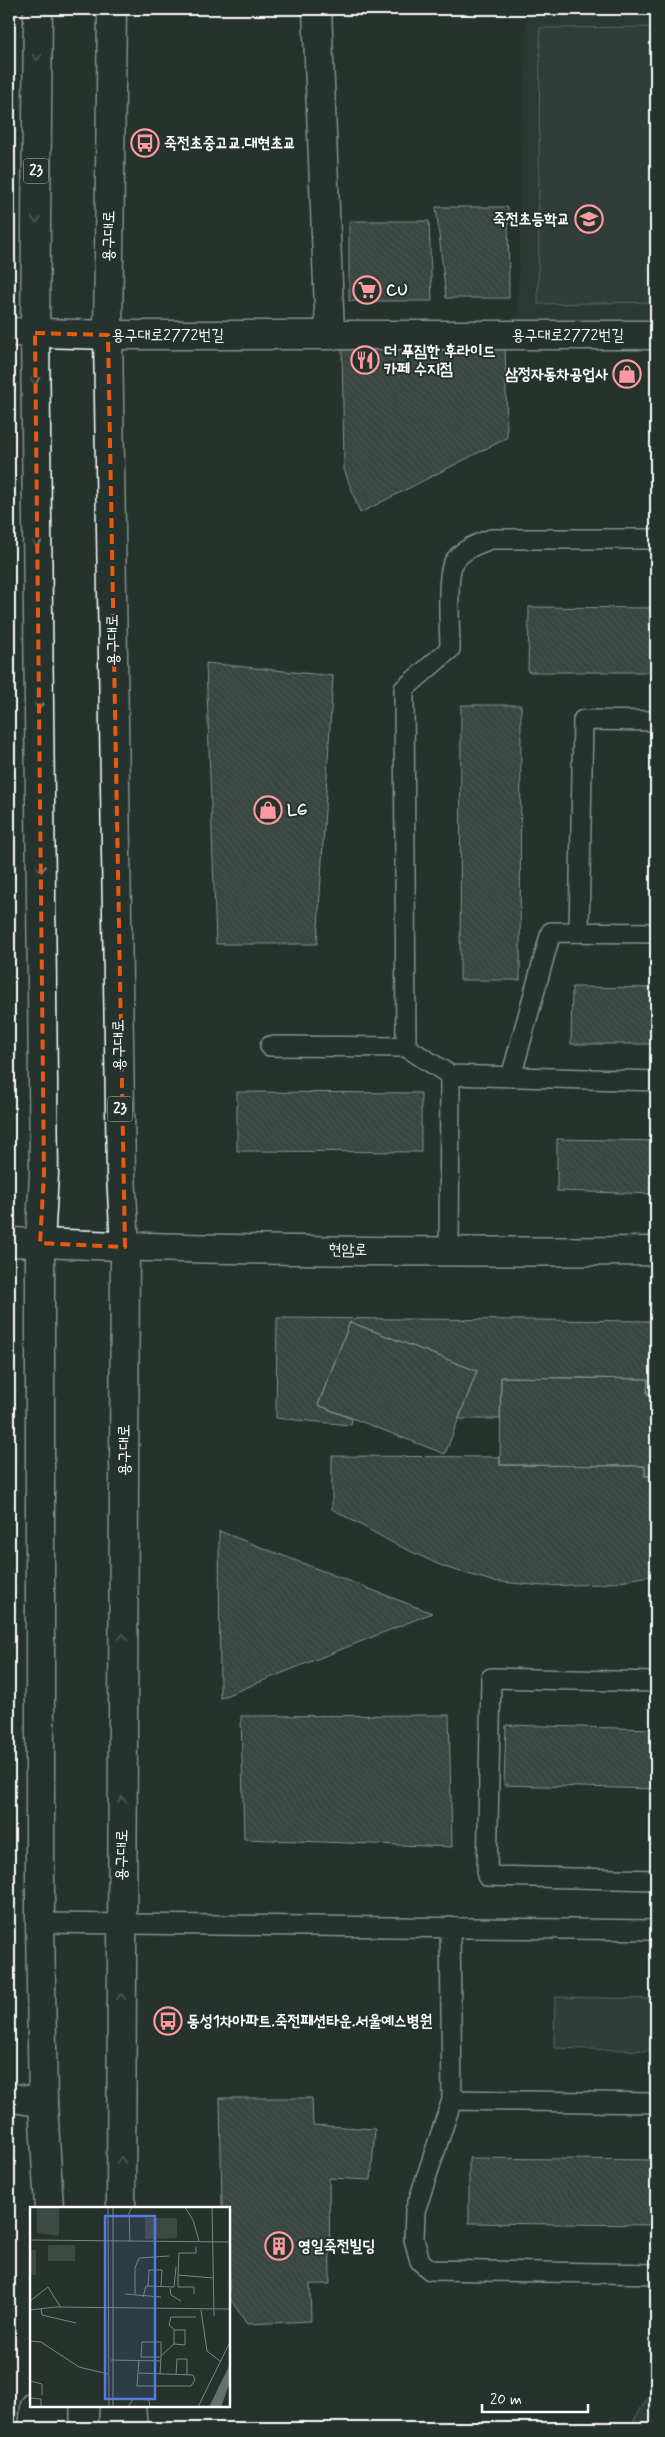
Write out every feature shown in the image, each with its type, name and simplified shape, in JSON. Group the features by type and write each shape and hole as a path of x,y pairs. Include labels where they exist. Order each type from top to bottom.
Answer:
{"main road":[{"name":"23","path":"22,332 38,9"},
{"name":"용구대로","path":"112,9 108,335 121,1154 125,1247 121,2206"},
{"path":"317,9 330,334"},
{"name":"용구대로2772번길","path":"22,332 108,335 656,335"},
{"path":"22,332 44,1174 40,1243 40,1923 43,2103 49,2204"},
{"name":"현암로","path":"9,1242 125,1247 449,1252 656,1251"},
{"path":"9,2097 43,2103"},
{"path":"33,2428 35,2407"},
{"path":"55,2407 56,2428"},
{"path":"113,2428 114,2407"},
{"path":"132,2407 133,2428"}],"lane":[{"path":"406,1047 404,689 450,649 450,580 453,564 473,545 491,539 656,539"},
{"path":"579,932 583,720 656,721"},
{"path":"511,1077 550,932 656,933"},
{"path":"270,1046 406,1047 450,1075 656,1081"},
{"path":"449,1252 450,1075"},
{"path":"656,1682 491,1678 487,1876 656,1880"},
{"path":"40,1923 656,1930"},
{"path":"450,1927 452,2100 415,2211 414,2239 420,2261 430,2270 656,2274"},
{"path":"452,2100 656,2104"}],"highlighted area":[{"path":"35,333 108,335 125,1247 40,1243 44,1174"}],"shaded area":[{"name":"죽전초등학교","path":"527,9 656,9 656,324 517,324"},
{"name":"죽전초등학교","path":"656,27 656,302 538,304 540,28"},
{"path":"555,1997 656,1999 656,2051 554,2048"},
{"path":"656,2384 656,2428 629,2428"}],"building":[{"path":"436,207 508,207 509,298 446,298"},
{"path":"349,221 429,221 432,301 349,301"},
{"path":"505,340 507,438 360,513 344,469 342,342"},
{"path":"529,607 656,608 656,672 528,672"},
{"name":"LG","path":"206,663 333,676 317,944 216,944"},
{"path":"461,705 521,705 520,980 460,980"},
{"path":"572,987 656,988 656,1044 571,1044"},
{"path":"237,1092 421,1093 421,1152 237,1151"},
{"path":"557,1139 656,1141 656,1194 557,1191"},
{"path":"277,1318 656,1321 656,1394 647,1394 648,1379 501,1377 500,1419 459,1419 477,1371 350,1322 318,1405 352,1419 351,1425 276,1418"},
{"path":"350,1322 477,1371 445,1454 318,1405"},
{"path":"501,1377 648,1379 647,1394 656,1394 656,1476 645,1476 645,1466 500,1465"},
{"path":"332,1456 500,1457 500,1465 645,1466 645,1476 656,1476 656,1575 602,1584 543,1586 492,1581 444,1567 393,1543 332,1509"},
{"path":"219,1531 432,1613 220,1698"},
{"path":"449,1715 452,1847 244,1839 241,1716"},
{"path":"506,1725 656,1729 656,1789 504,1785"},
{"name":"영일죽전빌딩","path":"220,2098 312,2098 313,2125 375,2129 371,2180 329,2178 330,2284 310,2284 311,2321 247,2324 230,2298 230,2207 222,2207"},
{"path":"469,2158 656,2160 656,2225 469,2223"}],"place":[{"name":"죽전초중고교.대현초교","path":"145,143"},
{"name":"죽전초등학교","path":"589,219"},
{"name":"CU","path":"367,290"},
{"name":"더 푸짐한 후라이드 카페 수지점","path":"365,360"},
{"name":"삼정자동차공업사","path":"627,374"},
{"name":"LG","path":"268,810"},
{"name":"동성1차아파트.죽전패션타운.서울예스병원","path":"168,2021"},
{"name":"영일죽전빌딩","path":"279,2246"}]}
